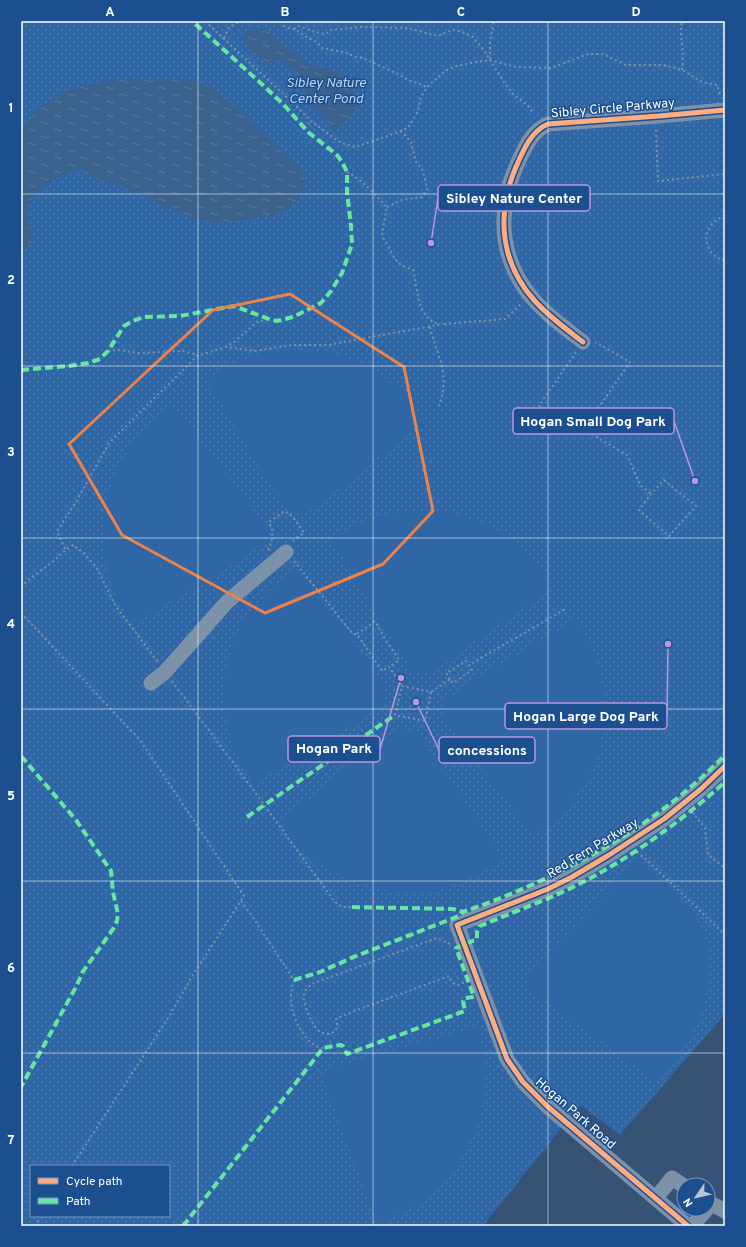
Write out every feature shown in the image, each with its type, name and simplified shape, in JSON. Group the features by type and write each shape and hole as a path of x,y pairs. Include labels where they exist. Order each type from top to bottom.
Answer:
{"street":[{"name":"Sibley Circle Parkway","path":"585,343 535,301 521,283 515,272 508,252 503,221 505,201 512,177 525,147 535,133 543,126 548,124 725,110"},
{"path":"151,683 165,672 227,602 284,549"},
{"name":"Red Fern Parkway","path":"457,926 548,889 572,877 664,819 701,789 725,766"},
{"name":"Hogan Park Road","path":"457,926 502,1046 514,1071 530,1091 688,1226"},
{"path":"656,1198 672,1178 676,1181"},
{"path":"692,1226 699,1217"}],"path":[{"path":"205,21 311,121 341,143 355,147 408,128 415,118 423,93 427,87 445,71 456,66 490,60 516,67 551,68 588,54 603,54 626,65 663,65 682,70 702,82 717,85 721,98 725,98"},
{"path":"224,38 229,27 241,21"},
{"path":"282,21 282,24 285,27 294,29 317,42 322,48 344,52 363,58 406,79 427,87"},
{"path":"490,60 490,42 494,21"},
{"path":"682,21 681,34 684,62 682,70"},
{"path":"294,29 299,26 317,33 326,34 330,30 363,27 407,28 438,36 452,30 460,31 473,37 483,49 504,82 514,94 527,104 534,114"},
{"path":"568,109 596,107"},
{"path":"534,114 540,113"},
{"path":"532,118 534,114"},
{"path":"305,128 311,121"},
{"path":"650,131 662,128"},
{"path":"656,130 658,181 725,174"},
{"path":"387,207 402,200 422,197 427,189 424,174 416,162 411,142 401,131"},
{"path":"347,172 355,176 366,185 387,207"},
{"path":"387,207 382,233 395,259 401,265 413,270 422,310 431,321 438,324 443,324 505,320 525,300"},
{"path":"725,216 718,218 713,222 708,228 706,234 706,242 712,254 725,261"},
{"path":"65,549 58,532 109,443 197,356 226,347 257,322 269,319"},
{"path":"108,351 119,350 138,353 183,351 197,355 226,347 255,351 292,345 328,345 443,324"},
{"path":"430,327 434,345 441,360 444,375 444,387 440,406"},
{"path":"583,429 630,362 585,343 539,406 583,429 627,455 640,485 651,494"},
{"path":"664,480 696,506 669,536 639,510 651,494 664,480"},
{"path":"284,511 292,516 304,533 284,549 270,554 268,551 273,535 269,522 284,511"},
{"path":"21,587 25,582 53,562 65,549 73,546 84,553 97,568 115,605 246,780 334,901 342,907 352,907"},
{"path":"284,549 353,634 357,634 382,671 399,660 385,639 375,620 357,634"},
{"path":"469,665 567,608"},
{"path":"21,613 140,740 244,896 193,975 168,1018 73,1165"},
{"path":"466,661 469,665 472,670 453,684 446,673 466,661"},
{"path":"390,667 402,686 395,715 425,721 431,692 450,679"},
{"path":"402,686 431,692"},
{"path":"692,811 705,828 708,855 725,868"},
{"path":"628,843 725,935"},
{"path":"240,901 250,913 294,980 291,1000 295,1016 302,1032 313,1044 323,1048"},
{"path":"455,946 437,938 314,983 305,991 305,1005 317,1030 324,1034 330,1034 336,1030 338,1024 336,1019 342,1016 449,976 453,984 457,986 467,978"},
{"path":"35,1226 40,1217"}],"highlighted area":[{"path":"290,294 404,367 433,511 383,564 265,613 122,535 69,444 213,310"}],"shaded area":[{"path":"21,21 725,21 725,1014 620,1135 580,1105 483,1226 21,1226"},
{"path":"279,350 320,351 351,359 376,371 408,398 425,420 341,488 302,515 290,512 263,473 207,380 230,365 256,355"},
{"path":"171,405 241,492 266,529 264,542 225,569 132,625 117,597 107,564 104,543 104,521 107,501 113,481 133,443 150,422"},
{"path":"428,511 450,513 462,516 488,526 505,535 529,555 553,587 428,674 413,671 382,625 332,540 356,526 378,518 401,513"},
{"path":"294,568 355,643 386,687 382,705 347,728 253,783 240,762 233,746 226,710 226,672 236,637 249,613 274,586"},
{"path":"576,620 593,651 602,683 605,717 602,734 593,766 582,788 572,802 535,836 468,752 443,715 445,700 482,675"},
{"path":"401,730 417,732 503,859 472,876 438,891 421,893 387,890 370,887 354,881 323,866 310,856 280,822 365,754"},
{"path":"640,859 659,875 687,905 695,916 706,938 710,967 707,992 698,1021 692,1034 676,1058 657,1082 529,989 527,974"},
{"path":"479,1027 486,1070 481,1118 454,1171 415,1206 378,1224 324,1082 327,1069"}],"water":[{"name":"Sibley Nature Center Pond","path":"259,28 268,30 275,39 309,64 338,72 357,95 361,103 344,123 334,129 331,128 324,117 306,101 301,75 281,60 274,60 269,63 260,59 249,49 243,35 249,31"},
{"path":"128,78 157,80 178,78 197,81 218,91 285,154 300,166 306,184 296,204 272,216 218,223 194,219 126,188 88,176 80,168 54,180 38,192 32,199 28,207 27,219 31,228 33,240 21,255 21,132 38,109 64,92 106,81"}],"marked path":[{"path":"21,370 69,366 88,363 100,359 108,351 124,326 143,317 180,316 234,306 277,321 293,317 321,303 331,291 342,273 352,244 347,192 347,172 342,162 337,155 308,132 284,105 265,87 192,21"},
{"path":"247,817 395,715"},
{"path":"352,907 453,909 463,912 499,899 570,867 636,828 697,782 725,755"},
{"path":"21,756 76,820 111,871 113,892 118,914 117,921 113,929 82,973 77,985 21,1087"},
{"path":"183,1226 323,1048 340,1045 343,1046 347,1054 465,1011 463,1001 465,998 474,997 456,948 477,939 477,932 480,926 569,889 601,873 674,824 725,782"},
{"path":"294,980 320,972 356,956 459,916 463,912"}],"cycle path":[{"path":"583,342 539,306 514,270 508,253 504,219 506,202 516,167 528,142 537,131 548,124 725,110"},
{"path":"688,1226 547,1106 523,1082 507,1059 457,925 548,889 572,877 664,819 701,789 725,766"}],"place":[{"name":"Sibley Nature Center","path":"431,243"},
{"name":"Hogan Small Dog Park","path":"695,481"},
{"name":"Hogan Large Dog Park","path":"668,644"},
{"name":"Hogan Park","path":"401,678"},
{"name":"concessions","path":"416,702"}]}
